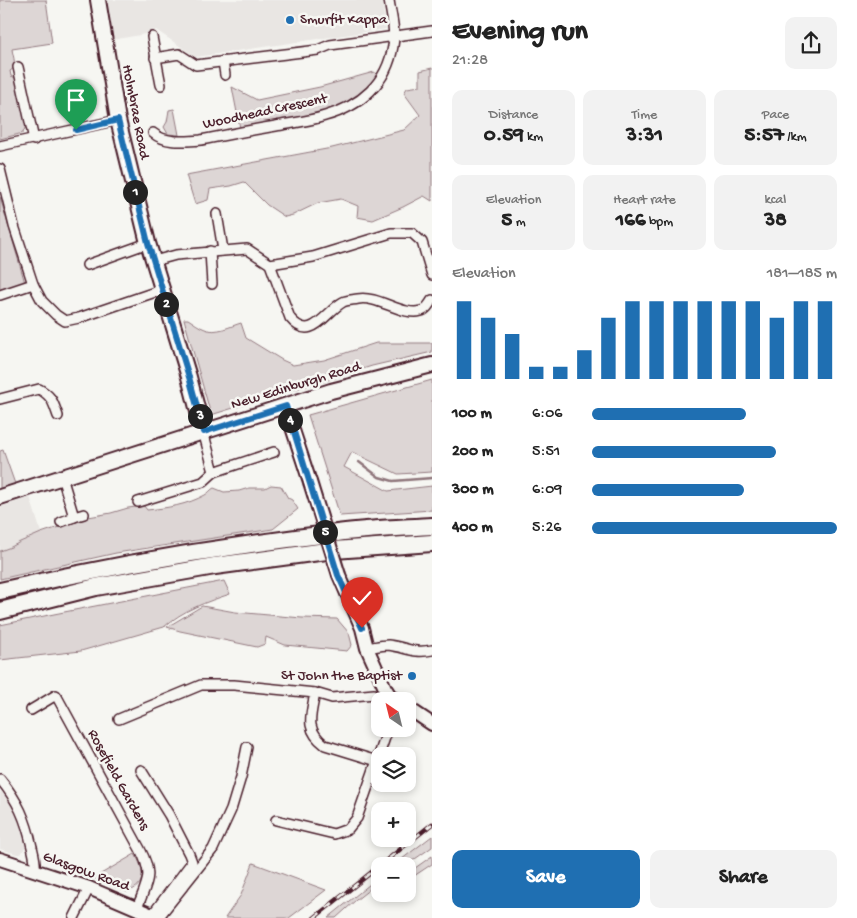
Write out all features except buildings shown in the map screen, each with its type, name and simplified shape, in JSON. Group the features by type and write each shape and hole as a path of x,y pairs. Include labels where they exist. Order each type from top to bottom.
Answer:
{"highway":[{"path":"0,591 96,570 208,550 339,532 432,526"},
{"path":"0,610 96,587 216,566 334,550 432,543"}],"main road":[{"name":"Holmbrae Road","path":"98,0 118,120 148,243 204,432"},
{"name":"New Edinburgh Road","path":"0,498 331,391 432,365"}],"street":[{"name":"Woodhead Crescent","path":"153,133 162,139 201,140 327,116 359,100 380,81 390,61 394,36 389,0"},
{"path":"156,58 179,54 196,65 318,50 330,45 432,31"},
{"path":"152,37 161,85"},
{"path":"223,61 225,75"},
{"path":"18,67 34,140"},
{"path":"0,146 118,120"},
{"path":"0,169 14,226 33,284 42,301 56,315 65,321 79,318 161,290"},
{"path":"217,214 223,250"},
{"path":"270,264 313,257 391,233 412,233 422,242 432,275"},
{"path":"87,265 148,243"},
{"path":"154,261 176,255 247,249 270,264 290,318 295,324 304,328 315,326 343,302 362,298 387,304 408,312 421,312 427,308 432,300"},
{"path":"210,251 212,284"},
{"path":"0,296 33,284"},
{"path":"0,399 39,389 48,394 58,416"},
{"path":"286,406 338,575 362,628 367,648 388,692"},
{"path":"204,432 214,472"},
{"path":"138,502 203,482 214,472 274,452"},
{"path":"62,477 74,517"},
{"path":"61,522 84,514"},
{"path":"367,648 386,645 414,652 432,650"},
{"path":"118,719 201,685 234,685 315,693 332,698 371,694"},
{"path":"315,693 310,720 310,727 314,735 325,745 371,759"},
{"name":"Rosefield Gardens","path":"31,710 56,695 140,849 148,864 149,878 137,908"},
{"path":"416,713 432,724"},
{"path":"157,917 213,849 231,810 241,777 247,747"},
{"path":"141,770 169,815 192,862 157,917"},
{"path":"276,820 334,834 348,829 357,818 371,778"},
{"path":"0,779 12,793 20,808 29,832 36,862 35,870"},
{"name":"Glasgow Road","path":"0,859 89,888 157,917"},
{"path":"74,918 89,888"}],"shaded area":[{"path":"0,0 46,0 52,43 12,49 14,67 10,71 11,76 16,78 27,123 23,133 0,139"},
{"path":"106,0 382,0 386,29 196,57 156,30 151,33 112,40"},
{"path":"432,68 432,201 424,196 373,220 357,217 358,206 341,199 318,203 285,217 267,205 244,182 210,189 208,200 195,204 186,175 332,148 404,130 420,115 404,93 407,88 420,86 420,71"},
{"path":"374,72 380,76 370,87 354,99 340,106 324,112 289,120 240,128 232,87 257,100 320,87"},
{"path":"174,109 179,135 168,134 164,127 169,110"},
{"path":"0,197 25,283 0,292"},
{"path":"184,319 214,331 241,323 246,338 293,365 324,360 376,343 432,343 432,352 372,366 211,415"},
{"path":"432,380 432,472 398,474 352,452 344,467 388,491 432,486 432,510 340,516 308,415"},
{"path":"3,450 15,484 0,489 0,451"},
{"path":"271,485 281,486 288,498 292,500 298,509 273,529 116,553 0,579 0,551 41,533 83,518 128,508 144,506 147,510 177,506 198,498 214,488 224,492 249,488 265,488"},
{"path":"30,497 44,542 0,552 0,507"},
{"path":"224,581 230,594 187,611 164,627 81,651 0,660 0,625"},
{"path":"202,606 235,612 337,619 349,633 352,645 347,651 285,645 266,637 265,644 257,647 167,627"},
{"path":"0,791 8,799 18,819 26,846 21,854 0,849"},
{"path":"432,836 432,847 416,858 405,857"},
{"path":"135,854 142,871 142,876 141,881 134,889 127,892 94,878"},
{"path":"432,856 432,864 416,875 416,867"},
{"path":"253,863 326,890 289,918 225,918 241,895"},
{"path":"371,883 371,888 336,918 328,918"}],"waterway":[{"path":"359,462 379,477 393,481 432,478"}],"railway":[{"path":"314,918 432,824"}],"place":[{"name":"Smurfit Kappa","path":"290,20"},
{"name":"St John the Baptist","path":"412,676"}],"route":[{"path":"76,130 118,120 148,243 204,432 286,406 338,575 362,628"}]}
